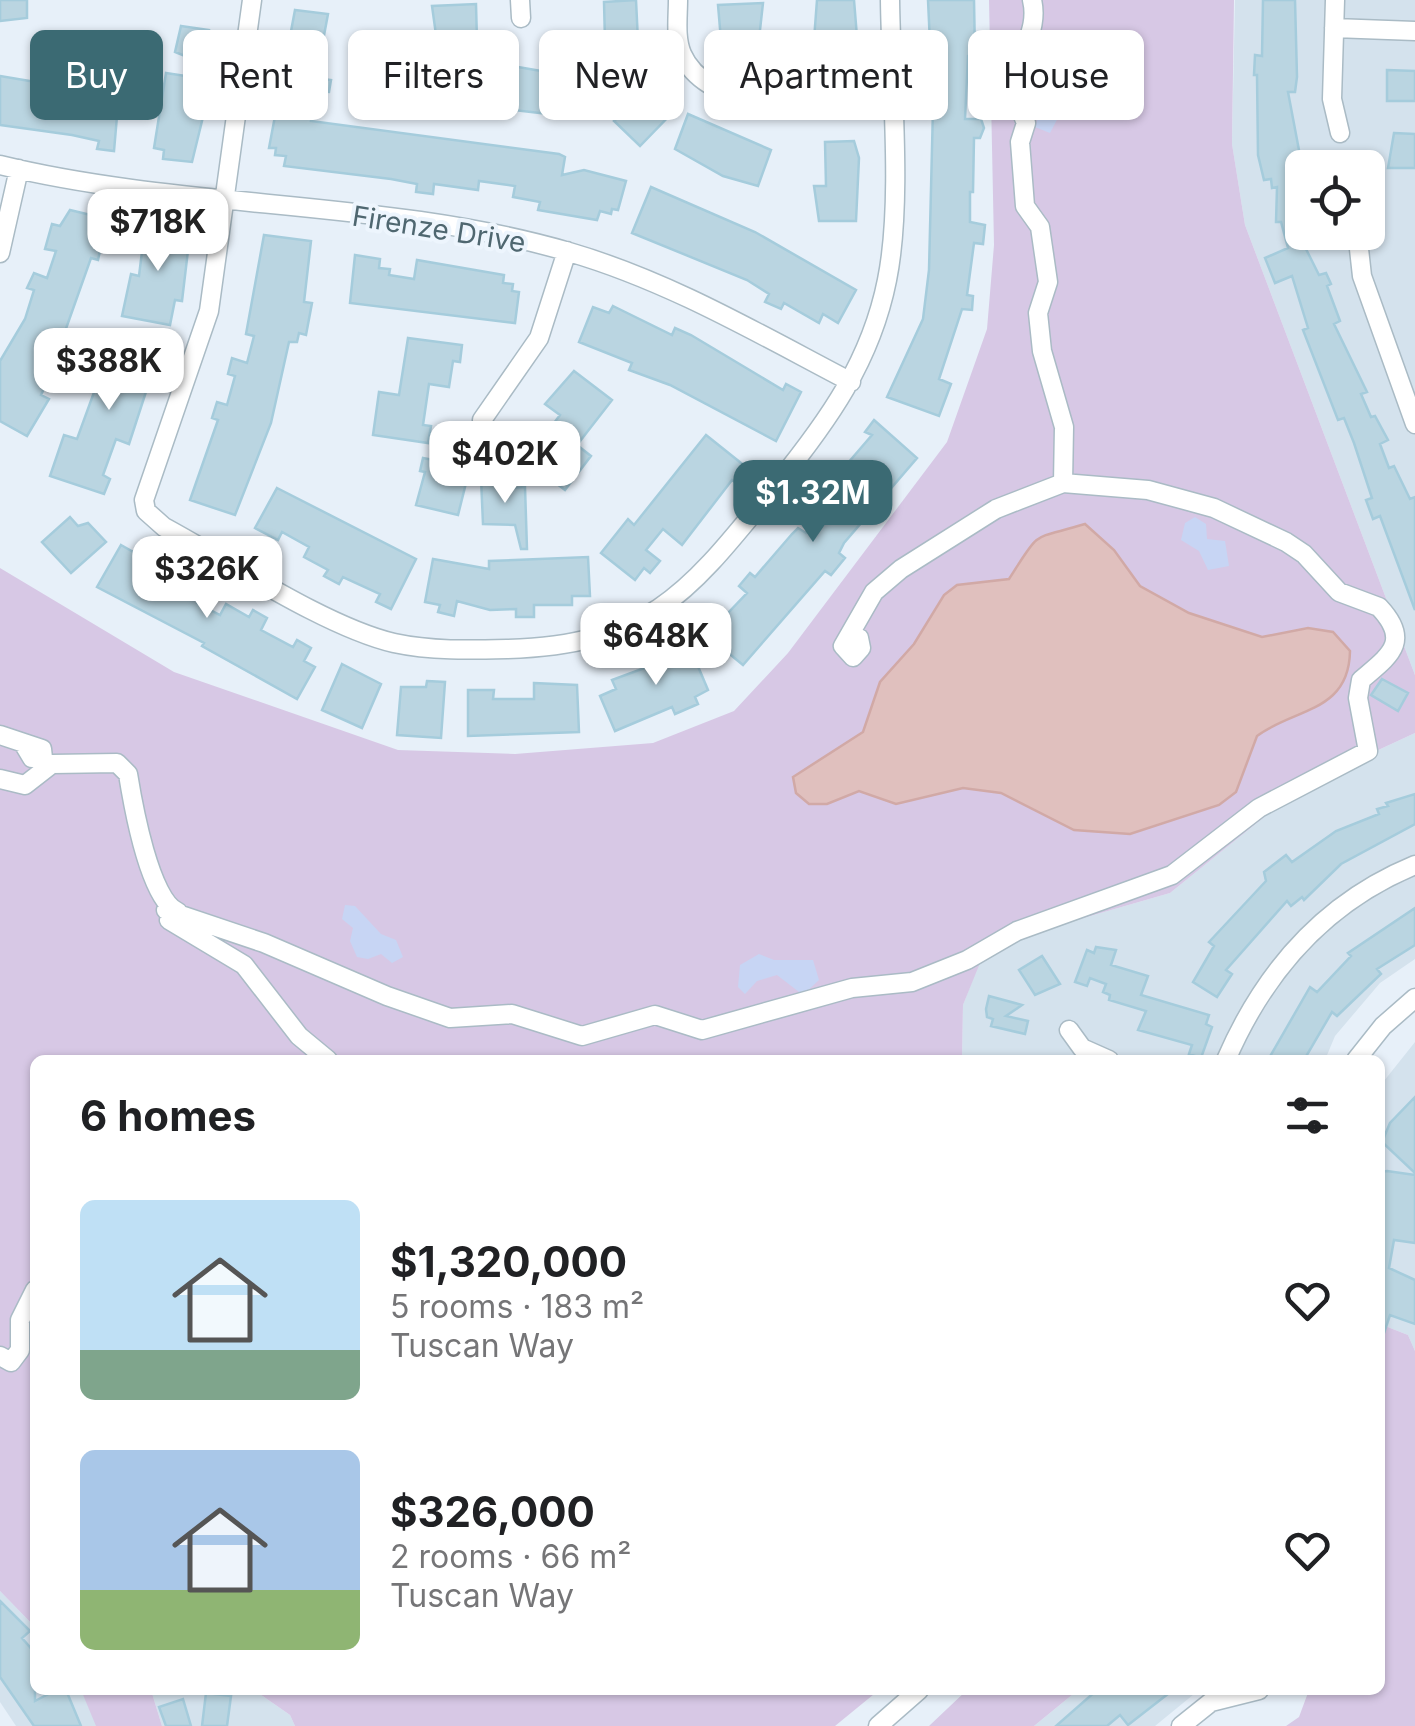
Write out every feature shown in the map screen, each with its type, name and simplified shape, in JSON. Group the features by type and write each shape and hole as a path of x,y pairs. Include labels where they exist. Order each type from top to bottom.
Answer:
{"street":[{"path":"252,0 209,311 139,500 164,527 379,639 459,651 570,644 642,620 693,583 822,429 851,382 878,313 890,261 891,120"},
{"path":"678,0 685,69 704,79"},
{"path":"890,0 890,30"},
{"path":"1032,0 1034,9 1018,64 1014,98 1026,123 1020,142 1025,206 1040,227 1048,282 1038,313 1042,351 1064,427 1063,484"},
{"path":"1335,0 1332,99 1340,133"},
{"path":"1334,28 1415,32"},
{"name":"Firenze Drive","path":"0,165 462,230 568,252 666,287 851,382"},
{"path":"0,253 19,169"},
{"path":"1359,250 1362,276 1415,424"},
{"path":"482,420 540,338 568,252"},
{"path":"0,779 25,785 52,764 117,763 128,774 148,874 169,908 450,1018 512,1014 582,1036 655,1015 702,1030 852,988 912,982 967,960 1017,931 1172,875 1259,808 1368,751 1358,698 1361,680 1394,653 1396,640 1378,608 1340,592 1304,554 1214,508 1148,490 1063,484 996,509 901,569 874,592 849,636"},
{"path":"0,735 24,743"},
{"path":"1229,1055 1263,989 1304,939 1360,894 1415,865"},
{"path":"264,943 166,910 170,922 244,965 300,1036 322,1055"},
{"path":"1360,1055 1383,1026 1415,998"},
{"path":"1069,1030 1082,1048 1098,1055"},
{"path":"0,1356 11,1362 20,1350 20,1320 30,1300"},
{"path":"878,1726 913,1695"},
{"path":"1181,1726 1211,1702 1240,1695"}],"shaded area":[{"path":"989,0 1234,0 1232,144 1245,225 1415,675 1415,733 1305,784 1170,893 1014,938 982,958 963,1005 962,1055 30,1055 30,1622 0,1591 0,568 174,672 398,750 515,754 653,743 734,711 788,653 947,442 987,329 994,245 991,120 1144,120 1144,30 990,30"},
{"path":"1235,0 1415,0 1415,675 1245,225 1232,144"},
{"path":"1085,524 1114,550 1140,586 1189,613 1262,637 1308,628 1333,632 1350,651 1340,686 1317,706 1257,736 1236,792 1219,805 1130,834 1074,830 1001,793 963,788 896,804 859,791 827,804 809,804 796,793 793,777 863,732 880,682 914,644 944,595 957,585 1009,579 1038,539"},
{"path":"1415,733 1415,959 1380,983 1335,1036 1327,1055 962,1055 963,1005 981,958 1014,938 1170,893 1305,784"},
{"path":"1415,1042 1415,1351 1408,1335 1385,1326 1385,1080"},
{"path":"1385,1326 1408,1335 1415,1351 1415,1726 1286,1726 1299,1717 1307,1695 1385,1695"},
{"path":"0,1591 30,1622 30,1695 83,1695 98,1726 16,1726 0,1702"},
{"path":"83,1695 153,1695 162,1726 96,1726"},
{"path":"153,1695 261,1695 290,1715 295,1726 162,1726"},
{"path":"261,1695 873,1695 835,1726 295,1726 290,1715"},
{"path":"962,1695 1072,1695 1034,1726 929,1726"},
{"path":"1072,1695 1193,1695 1155,1726 1034,1726"}],"sand":[{"path":"1037,120 1057,120 1050,133 1035,127"},
{"path":"1195,517 1206,524 1207,539 1225,541 1229,566 1208,570 1199,551 1181,540 1185,523"},
{"path":"345,905 355,906 381,934 396,940 403,957 392,963 381,954 368,959 357,957 350,941 353,928 342,919"},
{"path":"759,954 774,960 813,960 819,980 803,995 777,975 757,981 745,994 738,987 740,965"}],"building":[{"path":"0,0 27,0 27,18 0,21"},
{"path":"636,0 637,30 605,30 604,2"},
{"path":"817,0 854,0 856,30 815,30"},
{"path":"928,0 974,0 975,30 968,30 965,119 981,120 984,128 980,138 974,138 970,222 985,225 983,244 974,243 967,295 973,296 972,310 962,309 939,379 951,384 939,416 887,397 923,319 929,270 933,120 948,120 948,30 929,30"},
{"path":"1263,0 1295,0 1297,77 1295,92 1288,92 1299,150 1285,150 1285,237 1281,222 1276,222 1277,187 1272,188 1271,179 1264,180 1258,155 1254,75 1255,55 1262,56"},
{"path":"763,3 760,30 720,30 718,5"},
{"path":"476,4 477,30 435,30 432,6"},
{"path":"295,10 328,14 325,30 291,30"},
{"path":"181,26 209,30 183,30 183,55 175,52"},
{"path":"519,67 539,71 539,113 519,111"},
{"path":"1387,70 1415,71 1415,101 1387,101"},
{"path":"166,73 183,76 183,120 202,120 192,162 163,159 164,150 154,148 158,120 163,120"},
{"path":"0,76 30,81 30,120 117,120 114,151 97,149 99,141 0,125"},
{"path":"688,114 771,150 758,186 723,176 675,149"},
{"path":"274,120 311,120 559,154 565,157 562,175 584,170 626,181 618,210 612,209 611,214 600,211 597,220 538,210 540,202 513,197 515,186 479,181 478,190 434,184 433,194 416,192 417,184 284,166 286,156 275,155 276,148 269,148"},
{"path":"615,120 665,120 640,146"},
{"path":"1394,133 1415,134 1415,168 1388,168"},
{"path":"854,141 859,158 856,221 819,221 814,186 826,186 825,142"},
{"path":"651,187 755,232 856,290 838,323 823,314 819,323 784,303 781,309 765,302 769,294 747,280 632,233"},
{"path":"70,210 107,219 98,260 91,258 63,337 74,343 68,358 60,355 41,395 49,399 27,436 0,421 0,361 25,319 34,290 27,288 34,273 47,278 56,251 45,249 52,224 60,226"},
{"path":"146,219 182,224 180,241 189,242 182,301 175,300 170,325 122,316 131,274 139,276"},
{"path":"264,235 311,241 304,302 312,303 306,335 299,333 297,342 289,342 271,423 235,515 190,500 218,420 212,418 217,402 227,405 235,376 228,374 232,358 247,363 254,336 246,334"},
{"path":"1285,249 1306,250 1319,275 1326,273 1331,284 1327,286 1340,321 1334,324 1367,392 1361,394 1371,417 1375,416 1388,440 1380,444 1389,468 1394,466 1410,499 1415,497 1415,610 1380,516 1373,519 1366,500 1372,498 1344,418 1338,420 1303,330 1308,328 1292,276 1275,283 1265,258"},
{"path":"355,255 380,259 379,268 390,269 389,275 414,279 417,260 504,275 503,283 513,284 512,291 519,292 515,323 350,303"},
{"path":"613,306 672,335 675,328 691,335 783,390 786,384 801,392 776,441 670,385 629,370 632,363 579,342 593,307 609,313"},
{"path":"116,332 168,350 162,366 155,364 129,444 116,439 103,475 110,479 104,494 50,476 64,435 77,439"},
{"path":"408,338 462,345 460,362 453,361 449,387 429,384 423,425 431,426 428,443 373,435 379,392 399,395"},
{"path":"574,371 612,400 577,445 591,456 565,490 519,455 530,442 536,447 560,415 545,404"},
{"path":"874,420 917,458 844,543 839,553 845,558 831,575 825,571 743,665 715,642 722,634 710,624 712,620 720,611 726,615 747,593 739,586 750,573 755,577 798,528 806,533 828,510 816,500 872,435 865,432"},
{"path":"706,435 751,471 739,485 732,480 682,545 663,529 646,550 660,561 650,573 644,568 635,580 601,553 628,519 634,525"},
{"path":"423,458 470,467 458,515 416,505 425,472 420,471"},
{"path":"481,478 507,479 508,488 525,487 527,549 521,549 515,525 483,524"},
{"path":"277,488 416,559 391,609 376,602 380,594 343,577 339,584 324,576 328,570 304,557 309,547 282,532 278,540 255,528"},
{"path":"70,517 78,526 88,523 106,542 71,573 42,542"},
{"path":"121,545 144,558 148,550 163,559 160,565 195,584 190,593 199,598 197,603 220,615 226,604 249,617 253,610 267,618 261,630 293,647 297,640 311,648 304,661 315,667 297,699 202,646 204,643 97,587"},
{"path":"588,557 590,596 572,596 572,605 534,605 534,617 516,617 516,609 490,610 457,601 454,616 438,612 440,605 425,602 433,559 489,569 489,561"},
{"path":"686,638 708,690 695,697 698,704 675,714 672,707 615,731 600,696 616,689 612,680 650,666 649,661 673,652 670,645"},
{"path":"342,664 381,684 362,728 322,710"},
{"path":"1382,679 1408,693 1398,711 1371,695"},
{"path":"427,681 445,682 441,738 397,735 401,687 426,687"},
{"path":"534,683 577,685 579,732 468,736 468,690 494,690 493,699 534,699"},
{"path":"1415,794 1415,824 1341,864 1304,900 1302,897 1291,906 1287,901 1226,970 1232,974 1217,997 1193,982 1214,946 1209,942 1266,881 1264,872 1286,855 1292,862 1336,831 1379,814 1377,809 1388,806 1386,803"},
{"path":"1415,908 1415,945 1377,969 1381,974 1337,1016 1332,1012 1307,1055 1271,1055 1310,987 1317,992 1351,956 1348,953"},
{"path":"1096,947 1116,950 1111,965 1148,976 1141,995 1209,1015 1206,1024 1212,1027 1202,1055 1189,1054 1192,1045 1138,1030 1146,1011 1109,1000 1110,995 1103,992 1106,984 1090,978 1087,986 1075,982 1087,950 1094,953"},
{"path":"1042,956 1060,984 1035,995 1019,970"},
{"path":"989,996 1022,1005 1006,1016 1028,1021 1025,1034 991,1026 993,1019 987,1017 986,1009"},
{"path":"1415,1097 1415,1173 1385,1145 1390,1123"},
{"path":"1385,1171 1415,1175 1415,1243 1394,1240 1389,1268 1415,1280 1415,1324 1390,1315 1385,1330"},
{"path":"0,1601 30,1631 22,1638 30,1647 30,1695 35,1695 35,1701 46,1695 68,1695 81,1726 34,1726 0,1677"},
{"path":"206,1695 231,1696 227,1726 202,1726"},
{"path":"1091,1695 1167,1695 1128,1725 1120,1715 1107,1726 1056,1726"},
{"path":"183,1699 191,1726 166,1726 159,1707"}]}
